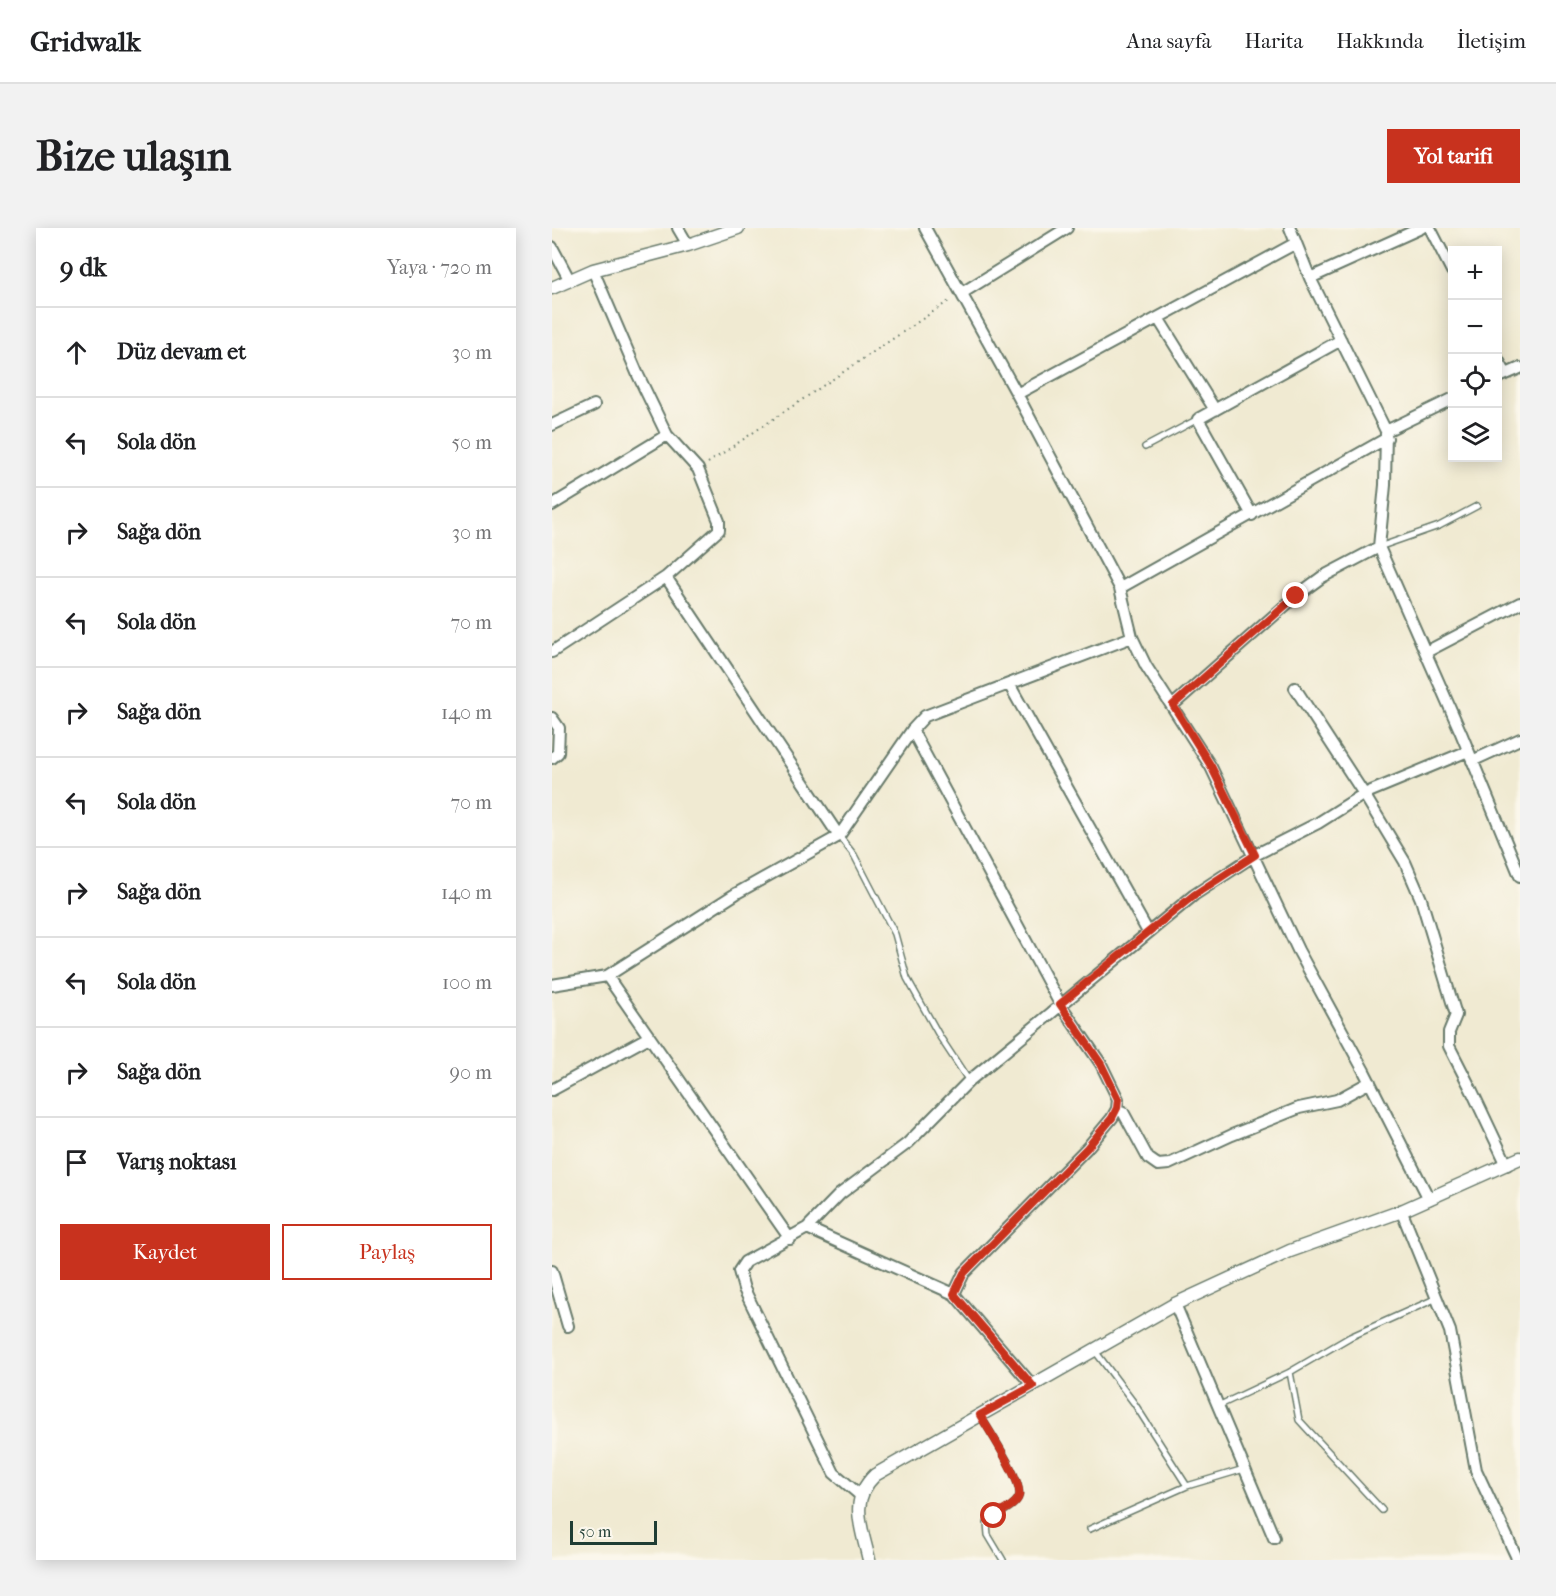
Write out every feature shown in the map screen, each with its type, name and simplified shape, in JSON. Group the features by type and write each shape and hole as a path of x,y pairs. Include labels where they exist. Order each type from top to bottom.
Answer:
{"street":[{"path":"678,228 688,245"},
{"path":"552,288 593,270 688,245 738,228"},
{"path":"925,228 1017,394 1120,588 1132,637 1146,666 1211,766 1298,950 1370,1082 1429,1198"},
{"path":"962,293 1067,228"},
{"path":"1290,228 1310,278 1386,434 1385,485 1379,547 1426,652 1520,876"},
{"path":"1310,278 1421,228"},
{"path":"1430,228 1448,263"},
{"path":"1017,394 1296,243"},
{"path":"552,247 569,279"},
{"path":"552,652 666,577 719,530 719,521 698,469 667,435 638,375 593,270"},
{"path":"1158,318 1215,410"},
{"path":"1252,515 1198,419 1341,340"},
{"path":"1502,376 1520,368"},
{"path":"1120,588 1252,515 1386,434 1448,401"},
{"path":"552,425 594,405"},
{"path":"552,505 667,435"},
{"path":"1173,705 1296,596 1322,577 1379,547"},
{"path":"666,577 839,836"},
{"path":"1426,652 1520,603"},
{"path":"553,983 607,976 737,893 839,836 912,730 925,716 1132,637"},
{"path":"1010,684 1148,932"},
{"path":"1295,688 1405,862 1421,899 1456,1015 1449,1032 1449,1046 1507,1165"},
{"path":"552,718 559,728 558,753 552,758"},
{"path":"912,730 1060,1004 1101,1064 1118,1099 1112,1118 1087,1148 964,1273 954,1294"},
{"path":"861,1496 834,1473 744,1289 739,1271 745,1262 807,1228 840,1194 908,1143 969,1081 1194,895 1255,855 1318,823 1364,794 1520,739"},
{"path":"607,976 790,1239"},
{"path":"552,1090 649,1037"},
{"path":"1117,1108 1123,1112 1148,1158 1158,1166 1169,1164 1299,1108 1337,1100 1370,1082"},
{"path":"869,1560 857,1505 865,1485 875,1475 1175,1304 1290,1251 1401,1210 1520,1158"},
{"path":"1401,1210 1450,1331 1476,1470 1518,1560"},
{"path":"807,1228 954,1294 1033,1386"},
{"path":"552,1270 568,1326"},
{"path":"1175,1304 1274,1538"}],"lane":[{"path":"1145,447 1198,419"},
{"path":"1379,547 1439,526 1477,506"},
{"path":"839,836 854,855 895,934 907,978 940,1037 969,1081"},
{"path":"1218,1406 1290,1372 1350,1337 1437,1298"},
{"path":"1094,1350 1134,1403 1187,1486"},
{"path":"1290,1372 1299,1420 1382,1510"},
{"path":"980,1415 1020,1483 1019,1497 987,1524 988,1536 1003,1560"},
{"path":"1090,1529 1187,1486 1244,1469"}],"path":[{"path":"698,469 962,293"}],"route":[{"path":"994,1516 1013,1504 1019,1497 1020,1483 980,1415 1033,1386 954,1294 964,1273 1087,1148 1112,1118 1117,1108 1118,1099 1101,1064 1060,1004 1194,895 1255,855 1211,766 1173,705 1296,596"}]}
